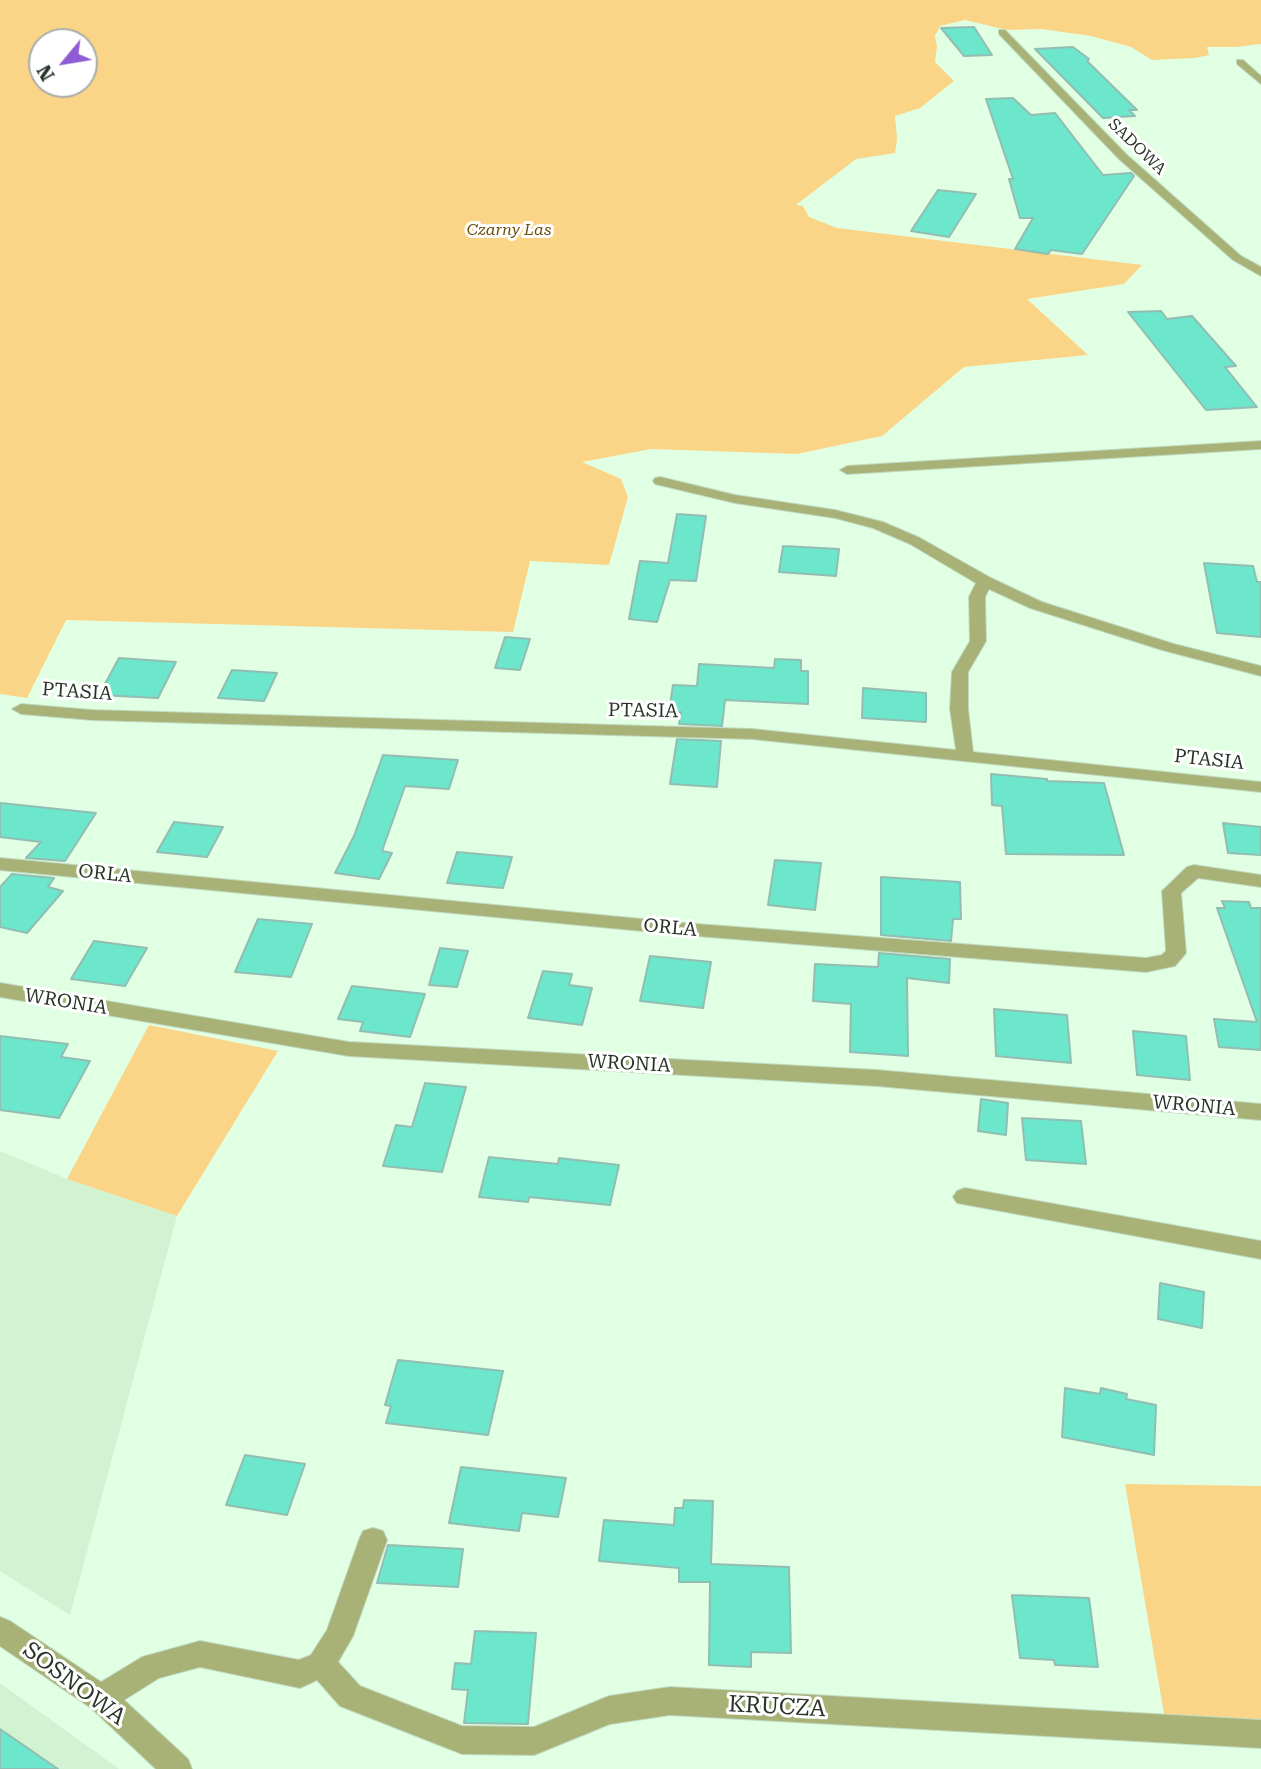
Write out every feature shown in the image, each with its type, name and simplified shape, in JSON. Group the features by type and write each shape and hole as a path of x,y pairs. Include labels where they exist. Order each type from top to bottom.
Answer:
{"street":[{"name":"SADOWA","path":"1002,33 1122,157 1237,258 1261,272"},
{"path":"1240,62 1261,81"},
{"path":"847,470 1261,445"},
{"path":"660,481 735,499 835,514 878,525 924,545 985,581 1058,613 1168,648 1261,671"},
{"path":"965,755 959,709 960,672 978,641 977,597 985,581"},
{"name":"PTASIA","path":"21,709 92,715 752,734 1261,787"},
{"name":"ORLA","path":"0,864 684,929 1146,965 1168,961 1176,953 1172,891 1194,871 1261,881"},
{"name":"WRONIA","path":"0,990 349,1049 877,1078 1261,1112"},
{"path":"965,1197 1261,1250"},
{"path":"101,1698 152,1666 200,1654 300,1674 321,1664 339,1636 373,1540"},
{"name":"SOSNOWA","path":"0,1630 101,1698 177,1769"},
{"name":"KRUCZA","path":"321,1664 349,1696 461,1740 534,1741 609,1710 670,1701 1261,1734"}],"shaded area":[{"path":"0,1151 67,1179 177,1216 70,1615 0,1571"},
{"path":"0,1683 119,1769 0,1769"}],"green space":[{"name":"Czarny Las","path":"0,0 1261,0 1261,44 1207,47 1209,55 1195,58 1152,60 1131,47 1091,36 1041,29 1007,30 965,20 940,26 935,36 935,62 954,81 920,108 895,116 895,153 856,159 796,205 803,206 809,217 837,228 1142,265 1124,284 1027,299 1088,355 964,367 882,436 797,454 651,449 582,462 621,479 628,497 609,565 530,561 513,632 66,620 27,698 0,694"},
{"path":"149,1025 278,1051 177,1216 67,1179"},
{"path":"1125,1484 1261,1486 1261,1722 1165,1720"}],"building":[{"path":"974,27 992,55 964,56 941,28"},
{"path":"1073,47 1089,59 1087,61 1137,110 1129,110 1135,116 1103,118 1035,49"},
{"path":"1013,98 1031,115 1055,113 1103,175 1131,173 1134,176 1082,254 1051,250 1048,254 1015,249 1033,218 1020,218 1009,179 1013,179 986,99"},
{"path":"938,190 976,194 949,237 911,231"},
{"path":"1161,311 1167,319 1192,316 1236,366 1225,367 1257,407 1206,410 1128,312"},
{"path":"677,514 706,516 696,581 670,580 657,622 629,619 640,561 668,563"},
{"path":"783,546 839,549 836,576 779,572"},
{"path":"1204,563 1253,566 1257,582 1261,582 1261,637 1217,633"},
{"path":"505,637 530,639 520,670 495,668"},
{"path":"119,658 176,662 158,698 99,695"},
{"path":"775,659 801,660 801,671 808,671 808,704 725,700 722,726 679,724 681,712 669,712 673,685 697,686 699,664 774,668"},
{"path":"232,670 277,673 264,701 218,698"},
{"path":"863,688 926,693 926,722 862,718"},
{"path":"677,739 721,741 717,787 670,784"},
{"path":"383,755 458,760 449,789 405,786 382,851 392,853 379,879 335,873 354,836"},
{"path":"991,774 1047,781 1104,783 1124,855 1006,854 1002,806 992,805"},
{"path":"0,803 96,813 65,861 26,858 41,842 0,837"},
{"path":"174,822 223,827 207,857 157,852"},
{"path":"1223,823 1261,827 1261,855 1228,853"},
{"path":"457,852 512,857 503,888 447,883"},
{"path":"775,860 821,863 815,910 768,905"},
{"path":"12,874 54,878 48,887 63,891 27,933 0,927 0,887"},
{"path":"881,877 960,882 961,919 953,919 951,941 881,935"},
{"path":"1222,901 1249,902 1251,908 1261,908 1261,1050 1219,1047 1214,1019 1257,1022 1217,908 1225,908"},
{"path":"258,919 312,924 291,977 235,972"},
{"path":"94,941 147,948 125,986 71,979"},
{"path":"440,948 468,951 457,987 429,985"},
{"path":"879,953 950,959 949,983 907,978 908,1056 850,1052 851,1004 813,1001 815,964 878,967"},
{"path":"650,956 711,962 703,1008 640,1001"},
{"path":"543,971 572,974 569,985 592,988 582,1025 528,1018"},
{"path":"352,986 425,994 410,1037 360,1031 363,1022 338,1019"},
{"path":"994,1009 1067,1015 1071,1063 996,1056"},
{"path":"1133,1031 1186,1036 1190,1080 1137,1075"},
{"path":"0,1036 68,1044 61,1057 90,1061 59,1118 0,1110"},
{"path":"425,1083 466,1087 442,1172 383,1166 396,1125 412,1127"},
{"path":"981,1099 1008,1103 1006,1135 978,1131"},
{"path":"1022,1118 1081,1121 1086,1164 1026,1160"},
{"path":"489,1157 558,1164 559,1158 619,1165 610,1205 529,1197 528,1202 479,1197"},
{"path":"1160,1283 1204,1292 1202,1328 1158,1319"},
{"path":"398,1360 503,1371 488,1435 386,1423 391,1406 385,1405"},
{"path":"1065,1388 1100,1394 1101,1388 1127,1394 1126,1399 1156,1405 1154,1455 1062,1437"},
{"path":"245,1455 305,1464 287,1515 226,1505"},
{"path":"461,1467 566,1478 558,1517 522,1513 519,1531 449,1523"},
{"path":"684,1500 713,1501 711,1564 789,1567 791,1653 751,1652 751,1667 709,1665 710,1582 679,1582 679,1568 599,1561 604,1520 674,1525 675,1508 683,1508"},
{"path":"388,1545 463,1549 458,1587 377,1583"},
{"path":"1012,1595 1089,1598 1098,1667 1055,1665 1054,1660 1020,1658"},
{"path":"475,1631 536,1633 528,1724 464,1723 468,1690 452,1689 455,1663 471,1664"},
{"path":"0,1729 58,1769 0,1769"}]}
